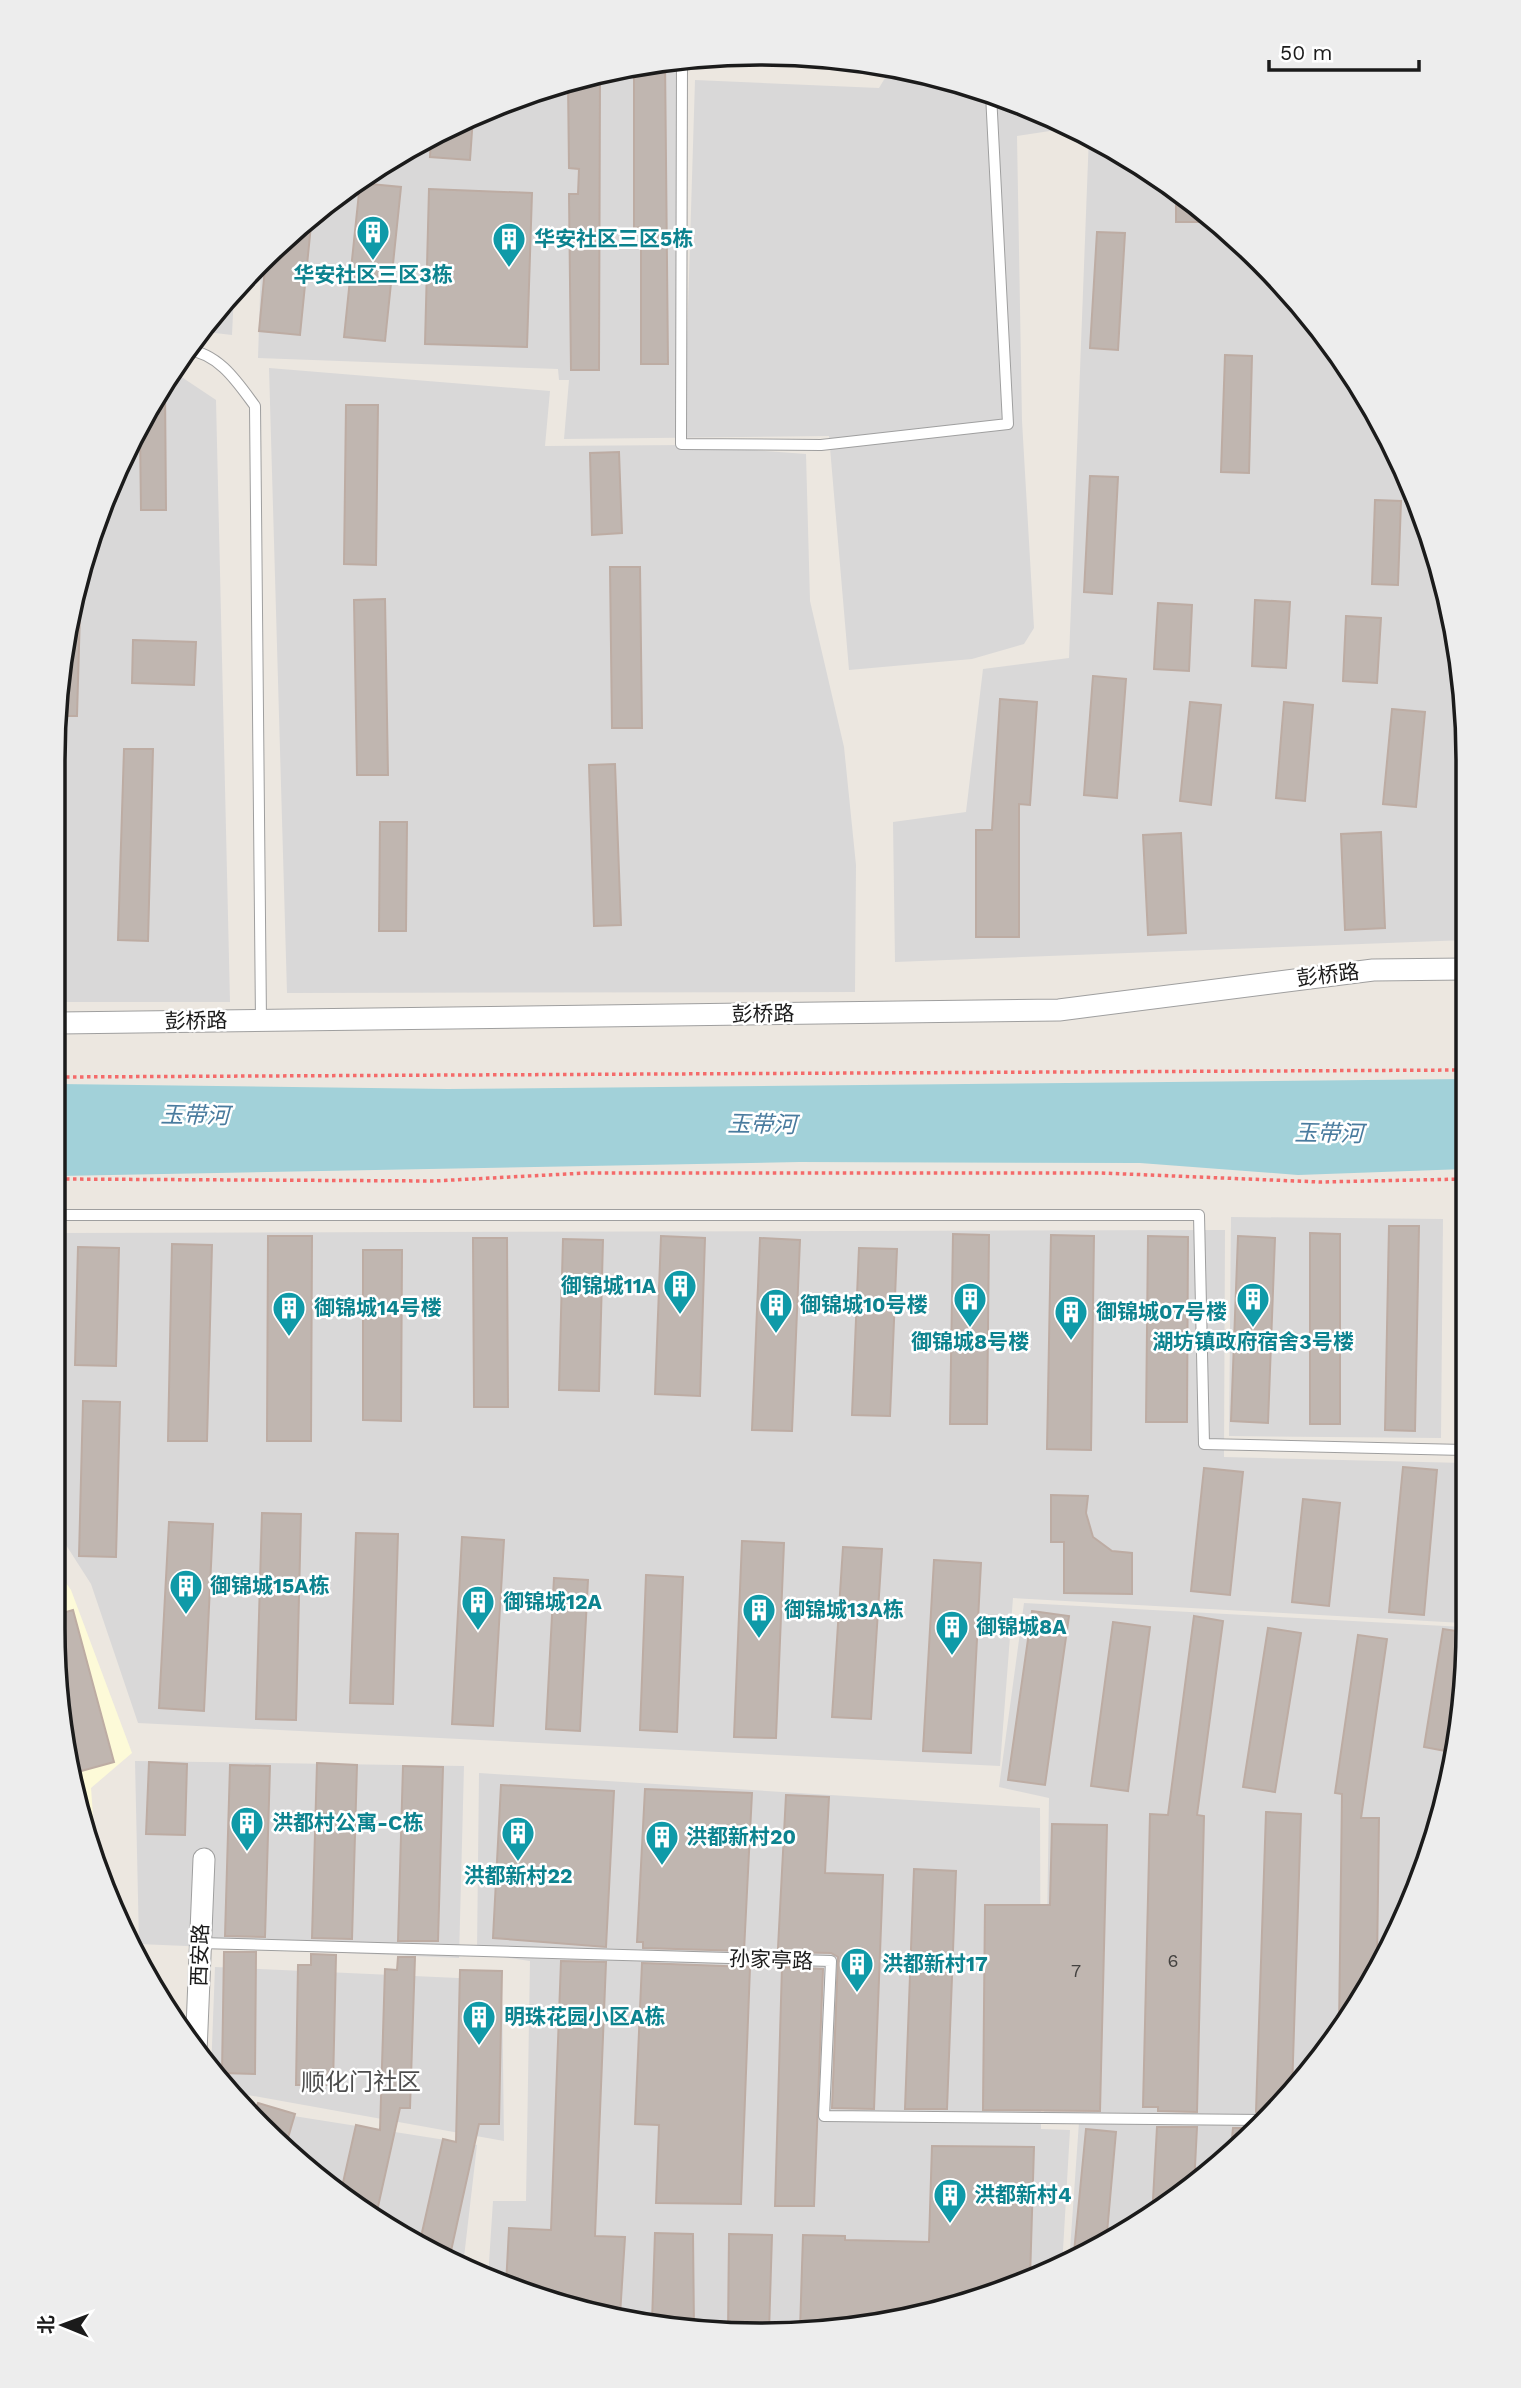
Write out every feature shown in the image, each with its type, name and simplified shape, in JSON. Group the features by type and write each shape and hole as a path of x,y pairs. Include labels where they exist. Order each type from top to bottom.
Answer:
{"street":[{"name":"彭桥路","path":"65,1023 1059,1010 1373,970 1456,969"},
{"name":"西安路","path":"197,2034 204,1858"}],"lane":[{"path":"682,70 681,444 821,445 1008,424 991,104"},
{"path":"198,353 229,370 255,406 261,1021"},
{"path":"65,1215 1199,1215 1204,1444 1456,1450"},
{"name":"孙家亭路","path":"200,1943 831,1961 824,2116 1251,2120"}],"path":[{"path":"65,1077 1456,1070"},
{"path":"65,1179 434,1181 614,1173 1101,1173 1320,1182 1456,1178"}],"shaded area":[{"path":"685,69 686,374 695,80 879,88 886,76 941,88 1027,118 1054,130 1017,136 1022,421 1034,628 1024,644 972,659 849,670 829,436 564,439 569,380 559,380 558,369 258,358 261,278 302,237 374,182 413,158 494,118 580,88"},
{"path":"1089,148 1147,182 1184,209 1219,237 1284,302 1339,374 1384,453 1403,494 1433,580 1450,670 1456,760 1456,940 895,962 893,822 966,812 983,669 1069,658"},
{"path":"233,307 232,335 212,333"},
{"path":"269,368 550,391 545,446 686,445 806,454 810,601 844,747 856,865 855,992 287,993"},
{"path":"181,376 216,400 230,1002 65,1002 66,715 78,625 88,580 118,494 158,413"},
{"path":"1231,1217 1443,1219 1441,1438 1229,1436"},
{"path":"1225,1230 1224,1457 1456,1463 1456,1623 1013,1598 1000,1766 138,1723 91,1584 65,1543 65,1233"},
{"path":"65,1582 71,1590 132,1753 91,1788 94,1826 78,1763 71,1718 66,1673"},
{"path":"1024,1603 1456,1627 1450,1718 1433,1808 1403,1894 1363,1975 1339,2014 1284,2086 1219,2151 1147,2206 1070,2250 1079,2122 1044,2121 1049,1798 999,1787"},
{"path":"135,1761 464,1766 459,1958 142,1944 139,1939"},
{"path":"479,1773 1040,1808 1041,2129 1070,2130 1063,2253 1027,2270 941,2300 896,2310 806,2322 715,2322 625,2310 580,2300 489,2268 493,2201 526,2201 530,1961 477,1953"},
{"path":"215,1967 502,1980 504,2141 245,2094 212,2054"},
{"path":"261,2111 477,2145 464,2256 374,2206 302,2151"}],"water":[{"name":"玉带河","path":"1456,1079 1456,1169 1298,1175 1140,1163 799,1162 65,1176 65,1084 448,1089"}],"building":[{"path":"665,72 668,364 641,364 641,227 634,228 634,77"},
{"path":"600,84 599,370 571,370 569,194 578,194 579,169 569,168 568,92"},
{"path":"472,128 470,160 430,157 430,149"},
{"name":"华安社区三区3栋","path":"371,184 401,187 385,341 344,337 359,193"},
{"path":"429,189 532,193 527,347 425,344"},
{"path":"1176,203 1200,222 1176,222"},
{"path":"310,230 300,335 259,331 265,274"},
{"path":"1097,232 1125,233 1118,350 1090,348"},
{"path":"1225,355 1252,356 1249,473 1221,472"},
{"path":"165,401 166,510 141,510 140,447"},
{"path":"346,405 378,405 376,565 344,564"},
{"path":"619,452 622,533 592,535 590,453"},
{"path":"1090,476 1118,477 1112,594 1084,592"},
{"path":"1375,500 1401,501 1398,585 1372,584"},
{"path":"610,567 640,567 642,728 612,728"},
{"path":"385,599 388,775 357,775 354,600"},
{"path":"1255,600 1290,602 1286,668 1252,666"},
{"path":"1158,603 1192,605 1189,671 1154,669"},
{"path":"1346,616 1381,618 1377,683 1343,681"},
{"path":"80,617 77,716 66,715"},
{"path":"133,640 196,642 194,685 132,683"},
{"path":"1093,676 1126,679 1117,798 1084,795"},
{"path":"1000,699 1037,702 1030,805 1019,804 1019,937 976,937 976,830 992,830"},
{"path":"1190,702 1221,705 1211,805 1180,801"},
{"path":"1284,702 1313,705 1305,801 1276,798"},
{"path":"1392,709 1425,712 1416,807 1383,804"},
{"path":"124,749 153,749 148,941 118,940"},
{"path":"615,764 621,925 594,926 589,765"},
{"path":"380,822 407,822 406,931 379,931"},
{"path":"1381,832 1385,928 1345,930 1341,834"},
{"path":"1181,833 1186,933 1148,935 1143,835"},
{"path":"1389,1226 1419,1226 1415,1431 1385,1430"},
{"path":"1310,1233 1340,1234 1340,1424 1310,1424"},
{"name":"御锦城8号楼","path":"953,1234 989,1235 987,1424 950,1424"},
{"name":"御锦城07号楼","path":"1051,1235 1094,1236 1091,1450 1047,1449"},
{"name":"御锦城14号楼","path":"268,1236 312,1236 311,1441 267,1441"},
{"name":"御锦城11A","path":"661,1236 705,1238 700,1396 655,1394"},
{"path":"1148,1236 1188,1237 1187,1422 1146,1422"},
{"name":"湖坊镇政府宿舍3号楼","path":"1238,1236 1275,1238 1268,1423 1231,1421"},
{"path":"473,1238 507,1238 508,1407 474,1407"},
{"name":"御锦城10号楼","path":"760,1238 800,1240 792,1431 752,1430"},
{"path":"563,1239 603,1240 599,1391 559,1390"},
{"path":"172,1244 212,1245 207,1441 168,1441"},
{"path":"78,1247 119,1248 116,1366 75,1365"},
{"path":"859,1248 897,1249 890,1416 852,1415"},
{"path":"363,1250 402,1250 401,1421 363,1420"},
{"path":"83,1401 120,1402 116,1557 79,1556"},
{"path":"1403,1467 1437,1470 1424,1615 1389,1612"},
{"path":"1204,1468 1243,1472 1230,1595 1191,1591"},
{"path":"1051,1495 1088,1496 1086,1513 1093,1537 1112,1551 1132,1553 1132,1594 1064,1593 1064,1542 1051,1542"},
{"path":"1303,1499 1340,1503 1329,1606 1292,1602"},
{"path":"262,1513 301,1514 296,1720 256,1719"},
{"name":"御锦城15A栋","path":"169,1522 213,1524 204,1711 159,1708"},
{"path":"356,1533 398,1534 393,1704 350,1703"},
{"name":"御锦城12A","path":"462,1537 504,1540 493,1726 452,1724"},
{"name":"御锦城13A栋","path":"742,1541 784,1543 776,1738 734,1737"},
{"path":"843,1547 882,1549 871,1719 832,1717"},
{"name":"御锦城8A","path":"934,1560 981,1563 971,1753 923,1751"},
{"path":"646,1575 683,1577 677,1732 640,1730"},
{"path":"554,1578 588,1580 580,1731 546,1729"},
{"path":"73,1610 114,1762 80,1771 66,1673 65,1612"},
{"path":"1032,1611 1069,1616 1045,1785 1008,1780"},
{"path":"1194,1616 1223,1621 1197,1815 1204,1816 1197,2112 1158,2111 1158,2107 1143,2107 1150,1814 1168,1815"},
{"path":"1113,1622 1150,1627 1128,1791 1091,1786"},
{"path":"1268,1628 1301,1633 1275,1792 1243,1787"},
{"path":"1443,1629 1456,1631 1455,1673 1445,1751 1424,1747"},
{"path":"1358,1635 1387,1639 1361,1818 1379,1818 1377,1948 1339,2014 1342,1794 1335,1793"},
{"path":"149,1762 187,1764 185,1835 146,1834"},
{"path":"317,1763 357,1765 352,1939 312,1938"},
{"name":"洪都村公寓-C栋","path":"230,1765 270,1766 265,1937 225,1936"},
{"path":"403,1766 443,1767 438,1941 398,1941"},
{"path":"501,1785 614,1791 606,1947 493,1938"},
{"path":"645,1789 752,1793 744,1951 643,1948 643,1942 637,1942"},
{"path":"786,1795 829,1797 825,1873 883,1875 874,2109 832,2108 838,1957 831,1953 783,1952 783,1948 778,1948"},
{"path":"1266,1812 1301,1814 1293,2075 1256,2112"},
{"path":"1052,1824 1107,1825 1100,2111 983,2110 985,1905 1050,1905"},
{"path":"914,1869 956,1871 947,2109 905,2109"},
{"path":"224,1952 256,1952 255,2074 227,2073 222,2067"},
{"path":"311,1954 336,1955 333,2085 296,2085 298,1965 311,1965"},
{"path":"398,1957 415,1957 410,2108 400,2108 378,2208 343,2183 356,2125 380,2130 385,1969 397,1970"},
{"path":"561,1961 606,1962 595,2236 625,2237 620,2309 580,2300 507,2275 509,2228 551,2230"},
{"path":"642,1963 750,1967 741,2204 656,2203 659,2125 635,2124"},
{"path":"782,1967 823,1969 814,2206 775,2206"},
{"name":"明珠花园小区A栋","path":"460,1970 502,1971 499,2124 479,2124 451,2250 422,2235 443,2139 456,2142"},
{"path":"258,2103 295,2114 288,2138 269,2119 257,2106"},
{"path":"1157,2127 1197,2127 1195,2170 1153,2202"},
{"path":"1233,2128 1243,2128 1232,2138"},
{"path":"1086,2129 1116,2132 1107,2230 1074,2248"},
{"path":"932,2146 1034,2147 1030,2268 941,2300 896,2310 800,2322 803,2235 845,2236 845,2240 929,2242"},
{"path":"655,2233 693,2234 694,2320 652,2314"},
{"path":"729,2234 772,2235 769,2323 728,2322"}],"place":[{"name":"华安社区三区3栋","path":"373,262"},
{"name":"华安社区三区5栋","path":"509,269"},
{"name":"御锦城11A","path":"680,1316"},
{"name":"御锦城8号楼","path":"970,1329"},
{"name":"湖坊镇政府宿舍3号楼","path":"1253,1329"},
{"name":"御锦城10号楼","path":"776,1335"},
{"name":"御锦城14号楼","path":"289,1338"},
{"name":"御锦城07号楼","path":"1071,1342"},
{"name":"御锦城15A栋","path":"186,1616"},
{"name":"御锦城12A","path":"478,1632"},
{"name":"御锦城13A栋","path":"759,1640"},
{"name":"御锦城8A","path":"952,1657"},
{"name":"洪都村公寓-C栋","path":"247,1853"},
{"name":"洪都新村22","path":"518,1863"},
{"name":"洪都新村20","path":"662,1867"},
{"name":"洪都新村17","path":"857,1994"},
{"name":"明珠花园小区A栋","path":"479,2047"},
{"name":"洪都新村4","path":"950,2225"}],"district":[{"name":"顺化门社区","path":"361,2082"}]}
